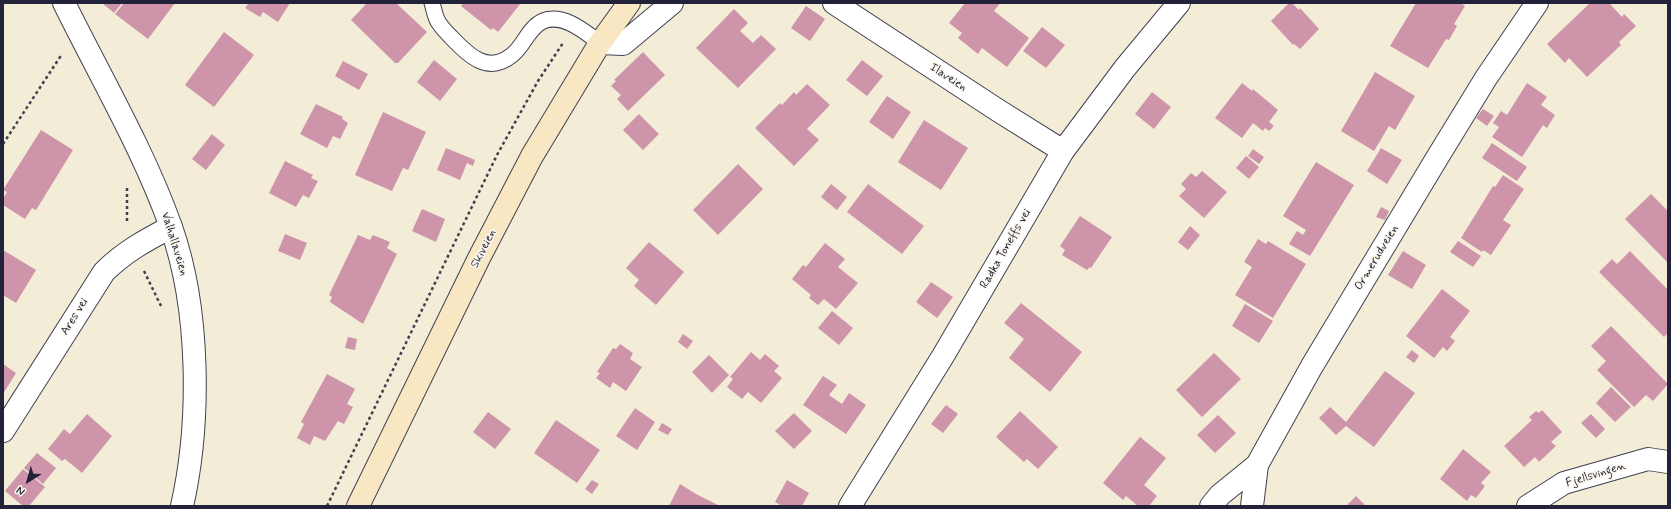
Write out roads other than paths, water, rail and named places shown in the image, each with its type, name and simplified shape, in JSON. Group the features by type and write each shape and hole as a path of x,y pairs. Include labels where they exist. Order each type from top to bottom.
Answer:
{"main road":[{"name":"Skiveien","path":"358,506 479,258 532,156 600,43 628,3"}],"street":[{"name":"Valhallaveien","path":"64,3 143,162 171,228 185,285 194,351 193,425 190,461 182,506"},
{"path":"600,43 623,44 672,3"},
{"name":"Ilaveien","path":"834,3 999,111 1064,151"},
{"name":"Radka Toneffs vei","path":"850,506 1064,151 1125,68 1179,3"},
{"name":"Ormerudveien","path":"1211,506 1220,495 1257,465 1312,366 1446,143 1486,78 1537,3"},
{"name":"Ares vei","path":"3,432 104,272 116,260 133,247 171,228"},
{"name":"Fjellsvingen","path":"1528,506 1564,483 1648,459 1668,462"},
{"path":"1252,506 1257,465"}],"lane":[{"path":"432,3 438,23 463,51 482,63 496,64 513,55 532,29 543,21 555,19 576,25 600,43"}]}
